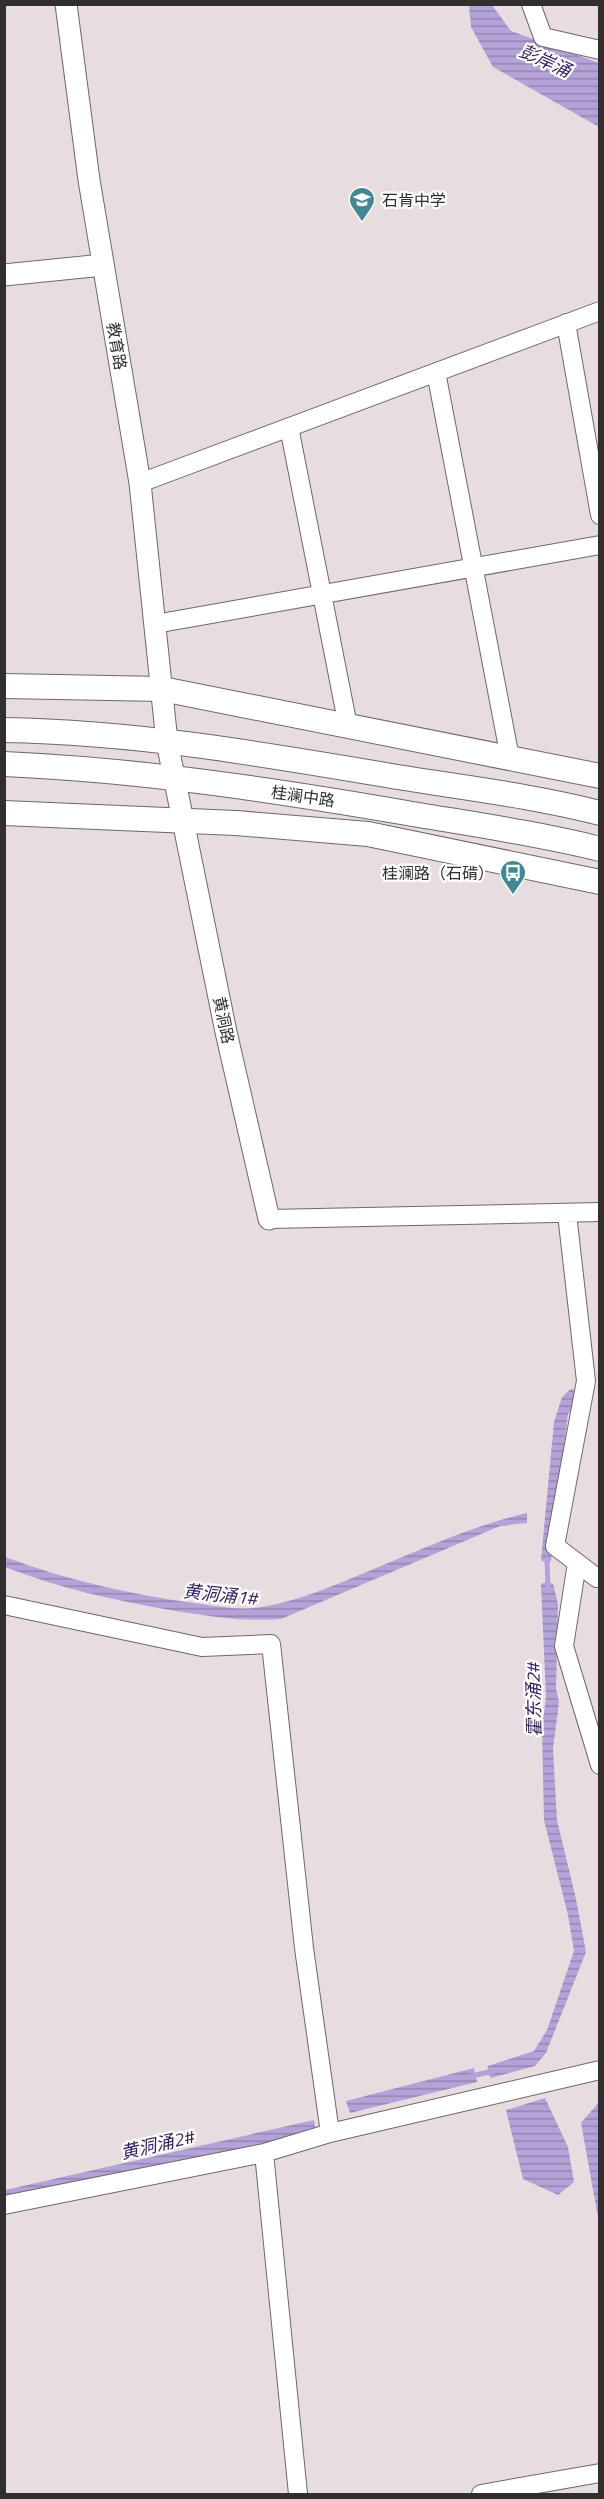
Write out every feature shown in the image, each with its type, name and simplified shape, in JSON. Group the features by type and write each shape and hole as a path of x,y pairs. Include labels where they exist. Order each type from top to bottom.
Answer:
{"main road":[{"path":"4,686 162,689 600,776"},
{"name":"桂澜中路","path":"4,730 49,731 167,742 349,768 600,813"},
{"name":"桂澜中路","path":"4,764 175,778 338,801 562,839 600,849"},
{"path":"557,804 600,795"},
{"path":"4,813 183,820 368,834 600,882"}],"street":[{"name":"教育路","path":"66,4 89,180 140,483 167,742"},
{"path":"531,4 543,37 600,50"},
{"path":"4,275 103,265"},
{"path":"140,483 600,310"},
{"path":"566,324 600,515"},
{"path":"436,372 510,758"},
{"path":"289,427 348,726"},
{"path":"155,624 600,546"},
{"name":"黄洞路","path":"167,742 226,1032 269,1219"},
{"path":"269,1219 600,1212"},
{"path":"567,1214 586,1381 555,1546 597,1578 600,1576"},
{"path":"577,1563 564,1646 600,1765"},
{"path":"4,1605 202,1647 271,1644 304,1948 330,2133"},
{"path":"4,2205 264,2152 330,2133 600,2070"},
{"path":"264,2152 298,2494"},
{"path":"481,2494 600,2473"}],"water":[{"name":"彭岸涌","path":"469,5 492,5 511,31 599,63 599,127 493,67 471,27"},
{"path":"572,1388 579,1399 568,1414 551,1561 547,1564 541,1560 554,1422 562,1397"},
{"path":"527,1513 527,1523 500,1526 281,1619 226,1618 149,1606 66,1587 5,1567 5,1557 51,1573 122,1591 219,1607 254,1608 290,1601 317,1592 467,1531"},
{"path":"547,1582 553,1584 558,1604 556,1688 559,1702 553,1749 557,1820 586,1952 546,2053 535,2066 491,2078 487,2073 488,2066 534,2051 547,2030 574,1951 568,1915 544,1820 542,1729 546,1697 541,1584"},
{"path":"474,2068 477,2082 350,2113 346,2101"},
{"path":"545,2098 568,2147 574,2182 558,2195 523,2179 506,2110"},
{"path":"599,2102 599,2223 581,2123"},
{"path":"314,2120 316,2132 5,2200 5,2190"}],"waterway":[{"name":"霍东涌2#","path":"547,1559 548,1589"},
{"name":"黄洞涌2#","path":"471,2076 494,2071"}],"place":[{"name":"石肯中学","path":"362,223"},
{"name":"桂澜路（石𬒔）","path":"513,896"}],"water label":[{"name":"黄洞涌1#","path":"220,1595"}]}
